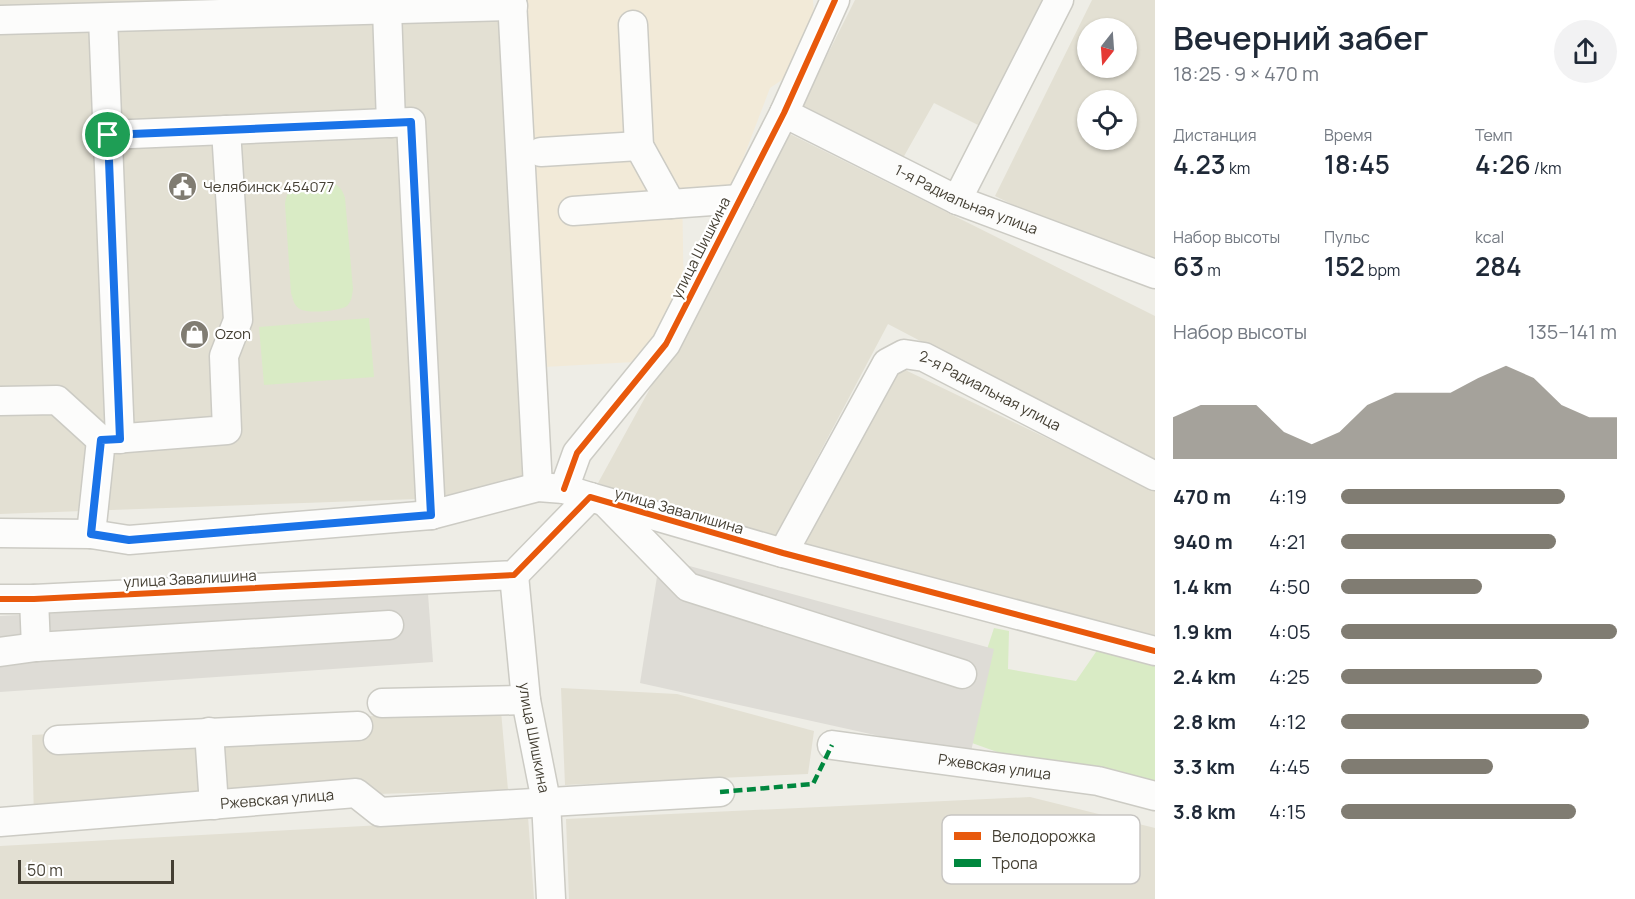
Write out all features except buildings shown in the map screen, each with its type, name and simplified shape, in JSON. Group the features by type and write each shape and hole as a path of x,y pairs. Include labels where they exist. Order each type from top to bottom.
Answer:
{"street":[{"name":"улица Шишкина","path":"574,494 577,453 666,344 784,113 835,0"},
{"path":"957,200 1059,0"},
{"path":"0,20 103,18 163,8 387,9 512,3 517,130 574,494 688,587 962,674"},
{"path":"387,9 391,123"},
{"path":"91,534 110,440 108,135 103,18"},
{"path":"633,25 639,146 671,204"},
{"name":"1-я Радиальная улица","path":"784,113 957,200 1155,274"},
{"path":"108,135 411,122 431,515"},
{"path":"0,401 57,400 110,440 227,430 224,356 238,320 226,130"},
{"path":"541,152 639,146"},
{"path":"573,211 740,200"},
{"name":"2-я Радиальная улица","path":"783,553 887,363 904,354 924,357 1155,476"},
{"path":"0,534 91,534 129,540 431,515 574,494"},
{"path":"514,575 574,494"},
{"name":"улица Завалишина","path":"574,494 783,553 1155,651"},
{"name":"улица Шишкина","path":"514,575 526,700 546,801 551,899"},
{"name":"улица Завалишина","path":"0,599 514,575"},
{"path":"33,599 36,647"},
{"path":"0,651 389,625"},
{"path":"382,703 526,700"},
{"path":"58,740 358,726"},
{"path":"208,732 214,805"},
{"name":"Ржевская улица","path":"832,745 1098,781 1155,796"},
{"name":"Ржевская улица","path":"0,822 356,793 380,812 720,792"}],"shaded area":[{"path":"0,0 512,0 528,495 0,514"},
{"path":"521,0 813,0 815,30 792,73 770,88 733,185 682,188 684,304 634,362 544,367"},
{"path":"855,0 1047,0 982,127 934,103 903,158 801,107"},
{"path":"1092,0 1155,0 1155,265 1152,272 995,196 1077,30 1077,78 1137,78 1137,18 1083,18"},
{"path":"790,134 1155,316 1155,464 888,324 773,541 598,483"},
{"path":"899,367 1155,490 1155,638 802,545"},
{"path":"660,558 994,649 970,756 640,683"},
{"path":"428,594 433,662 0,692 0,616"},
{"path":"561,688 677,694 814,731 808,774 565,785"},
{"path":"501,711 508,790 378,794 34,820 32,735"},
{"path":"1030,797 1103,815 942,815 942,884 1140,884 1140,824 1155,828 1155,899 569,899 566,819"},
{"path":"528,817 534,899 0,899 0,846"}],"green space":[{"path":"327,181 339,187 345,198 352,296 349,304 343,308 304,311 296,306 291,293 285,204 294,186"},
{"path":"369,318 374,377 264,385 259,327"},
{"path":"994,628 1009,631 1008,669 1076,681 1098,649 1155,663 1155,782 1014,758 958,738"}],"marked path":[{"path":"720,792 813,784 832,745"}],"cycle path":[{"path":"564,489 577,453 666,344 784,113 835,0"},
{"path":"0,599 514,575 590,497 783,553 1155,651"}],"place":[{"name":"Челябинск 454077","path":"182,187"},
{"name":"Ozon","path":"194,334"}],"route":[{"path":"411,122 431,515 129,540 91,534 101,440 120,439 108,135 411,122"}]}
